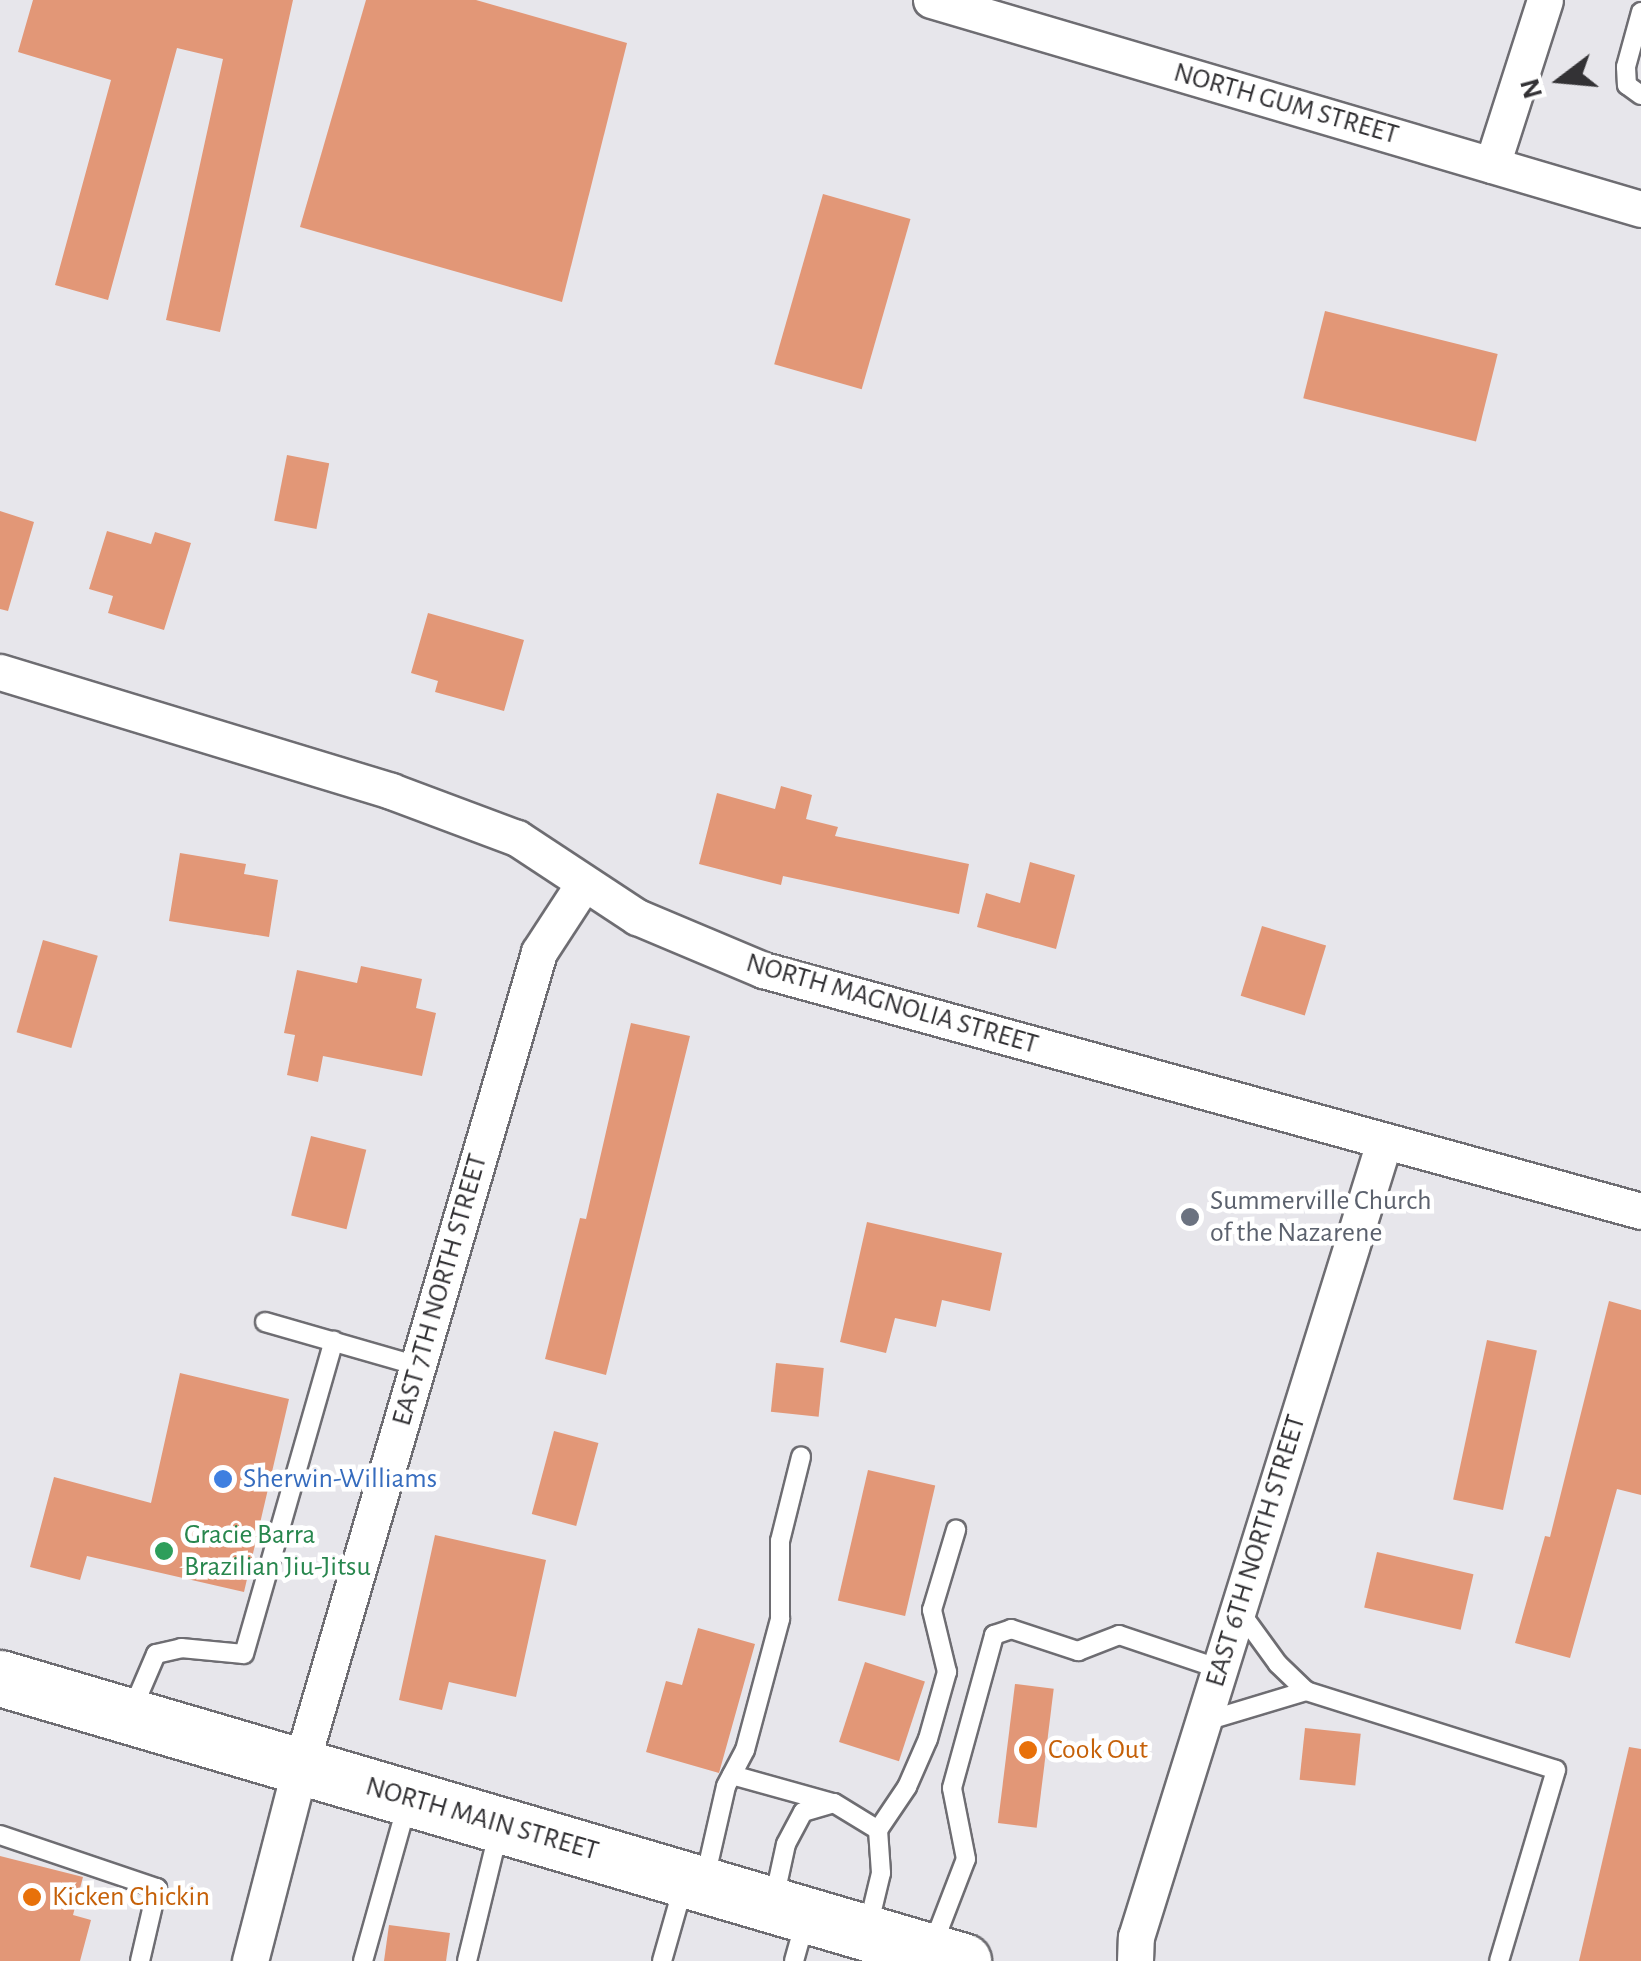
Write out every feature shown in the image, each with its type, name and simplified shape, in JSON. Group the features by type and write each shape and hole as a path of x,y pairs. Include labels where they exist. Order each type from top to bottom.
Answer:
{"main road":[{"name":"NORTH MAIN STREET","path":"0,1678 695,1881 792,1927 867,1932 946,1956"}],"street":[{"name":"NORTH GUM STREET","path":"930,0 983,7 1641,208"},
{"path":"1492,165 1544,0"},
{"name":"NORTH MAGNOLIA STREET","path":"0,672 391,790 517,838 637,917 764,970 1641,1210"},
{"name":"EAST 7TH NORTH STREET","path":"250,1961 301,1764 539,952 584,883"},
{"name":"EAST 6TH NORTH STREET","path":"1135,1961 1136,1937 1384,1142"}],"lane":[{"path":"1641,12 1626,67 1627,85 1641,95"},
{"path":"265,1322 418,1366"},
{"path":"130,1715 156,1654 181,1648 244,1654 334,1341"},
{"path":"662,1961 745,1750 780,1620 780,1541 800,1457"},
{"path":"867,1932 881,1873 878,1830 907,1787 928,1739 946,1672 932,1610 956,1530"},
{"path":"1238,1609 1278,1664 1306,1691 1556,1770 1500,1961"},
{"path":"946,1956 966,1859 952,1788 994,1634 1010,1629 1078,1651 1120,1635 1220,1669"},
{"path":"1203,1722 1306,1691"},
{"path":"732,1775 834,1804 878,1830"},
{"path":"364,1961 408,1799"},
{"path":"792,1927 786,1844 804,1812 834,1804"},
{"path":"467,1961 500,1824"},
{"path":"0,1835 157,1888 140,1961"}],"building":[{"path":"33,0 293,0 220,332 166,320 223,59 177,48 108,300 55,285 111,80 18,52"},
{"path":"366,0 476,0 627,43 562,302 300,227"},
{"path":"823,194 910,219 862,389 774,364"},
{"path":"1325,311 1498,354 1476,441 1303,398"},
{"path":"287,455 329,463 316,529 274,521"},
{"path":"0,511 34,522 8,611 0,609"},
{"path":"107,531 151,544 155,532 191,543 164,630 108,613 113,596 89,589"},
{"path":"428,613 524,640 504,711 435,692 438,681 411,673"},
{"path":"781,786 812,795 806,819 838,827 835,836 969,864 959,914 783,876 781,885 699,864 717,793 775,809"},
{"path":"180,853 246,864 244,874 278,880 269,937 169,921"},
{"path":"1030,862 1075,875 1056,949 977,927 986,893 1020,903"},
{"path":"1262,926 1326,946 1305,1015 1241,996"},
{"path":"43,940 98,956 71,1048 17,1032"},
{"path":"361,966 422,979 416,1008 436,1013 422,1076 323,1056 318,1082 287,1075 295,1035 284,1033 297,970 357,983"},
{"path":"631,1023 690,1036 606,1375 545,1359 580,1218 586,1219"},
{"path":"311,1136 366,1150 346,1229 291,1216"},
{"path":"867,1222 1002,1253 990,1311 942,1300 936,1327 895,1318 886,1353 840,1342"},
{"path":"1609,1301 1641,1310 1641,1495 1617,1489 1570,1658 1515,1643 1545,1536 1550,1537"},
{"path":"1487,1340 1537,1351 1503,1510 1453,1499"},
{"path":"776,1363 824,1368 819,1417 771,1412"},
{"path":"180,1373 289,1399 244,1592 87,1556 80,1580 30,1567 54,1477 151,1503"},
{"path":"554,1431 598,1443 576,1526 532,1514"},
{"path":"868,1470 935,1486 905,1616 838,1601"},
{"path":"435,1535 546,1560 516,1697 449,1682 442,1710 399,1700"},
{"path":"1377,1552 1473,1574 1461,1630 1364,1608"},
{"path":"698,1628 755,1644 719,1773 646,1752 666,1681 682,1685"},
{"path":"865,1662 925,1681 899,1761 839,1742"},
{"path":"1015,1684 1054,1689 1037,1828 998,1823"},
{"path":"1305,1728 1361,1734 1355,1786 1300,1780"},
{"path":"1629,1747 1641,1749 1641,1961 1579,1961"},
{"path":"0,1856 83,1877 73,1915 91,1920 80,1961 0,1961"},
{"path":"389,1925 450,1933 446,1961 384,1961"}],"place":[{"name":"Summerville Church of the Nazarene","path":"1190,1217"},
{"name":"Sherwin-Williams","path":"223,1479"},
{"name":"Gracie Barra Brazilian Jiu-Jitsu","path":"164,1551"},
{"name":"Cook Out","path":"1028,1750"},
{"name":"Kicken Chickin","path":"32,1897"}]}
